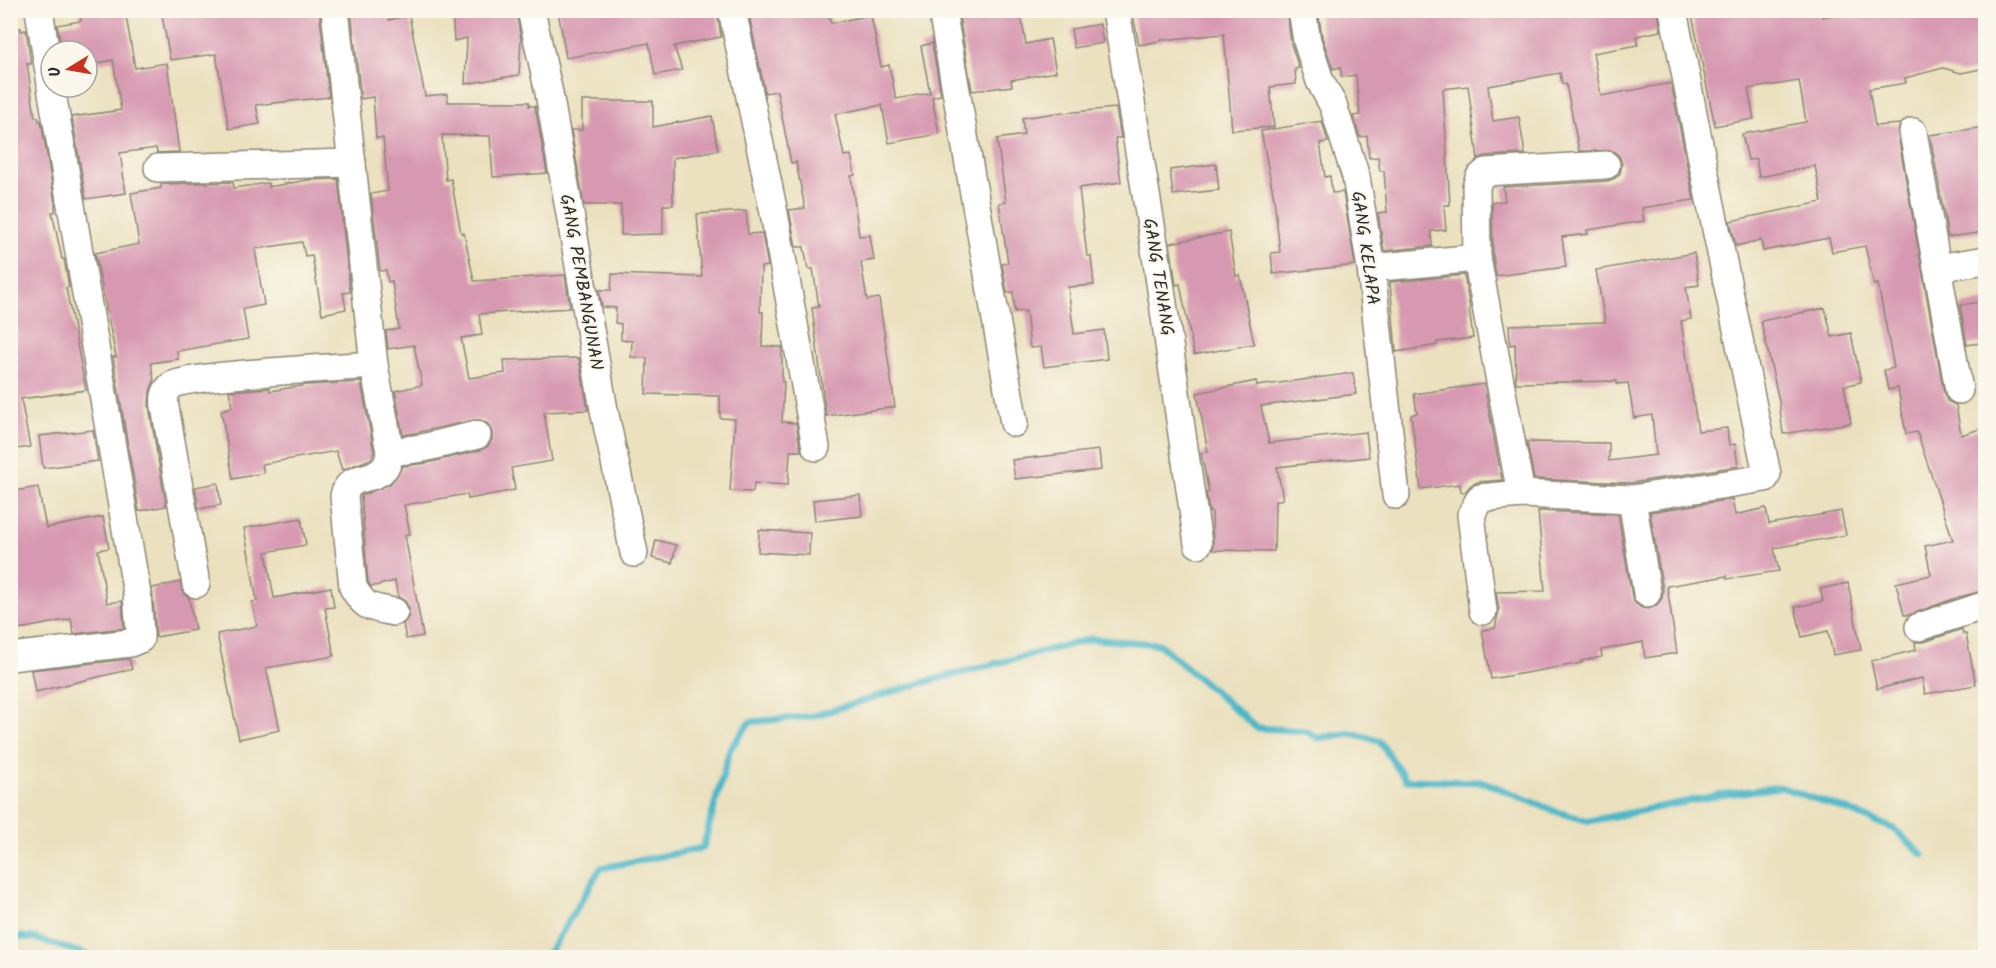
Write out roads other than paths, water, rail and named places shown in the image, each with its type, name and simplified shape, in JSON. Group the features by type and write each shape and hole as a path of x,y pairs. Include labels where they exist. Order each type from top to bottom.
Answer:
{"street":[{"path":"39,10 44,39"},
{"path":"335,10 374,365 390,452 390,461 384,471 350,483 345,489 344,496 353,587 360,601 371,607 393,612"},
{"name":"GANG PEMBANGUNAN","path":"531,10 549,93 604,410 634,553"},
{"path":"732,10 774,213 816,447"},
{"path":"942,10 1014,423"},
{"name":"GANG TENANG","path":"1116,10 1157,262 1198,544"},
{"name":"GANG KELAPA","path":"1302,10 1310,51 1320,81 1333,105 1356,177 1371,268 1396,495"},
{"path":"1483,610 1472,515 1480,498 1521,494 1632,499 1765,478 1767,474 1708,195 1673,10"},
{"path":"10,657 130,643 140,639 137,594 53,99"},
{"path":"1913,132 1959,390"},
{"path":"158,168 352,163"},
{"path":"1521,494 1477,258 1476,187 1479,178 1486,172 1606,165"},
{"path":"1371,268 1477,258"},
{"path":"1937,268 1986,260"},
{"path":"196,584 165,407 164,396 169,387 177,383 219,378 374,365"},
{"path":"390,452 423,448 477,435"},
{"path":"1632,499 1647,593"},
{"path":"1919,627 1986,604"}],"waterway":[{"path":"546,958 601,868 703,848 730,749 750,722 813,716 925,682 1091,639 1159,644 1257,728 1306,731 1318,738 1352,733 1379,741 1406,780 1484,782 1554,811 1589,821 1720,795 1780,787 1894,829 1923,855"},
{"path":"10,936 34,938 98,958"}]}
